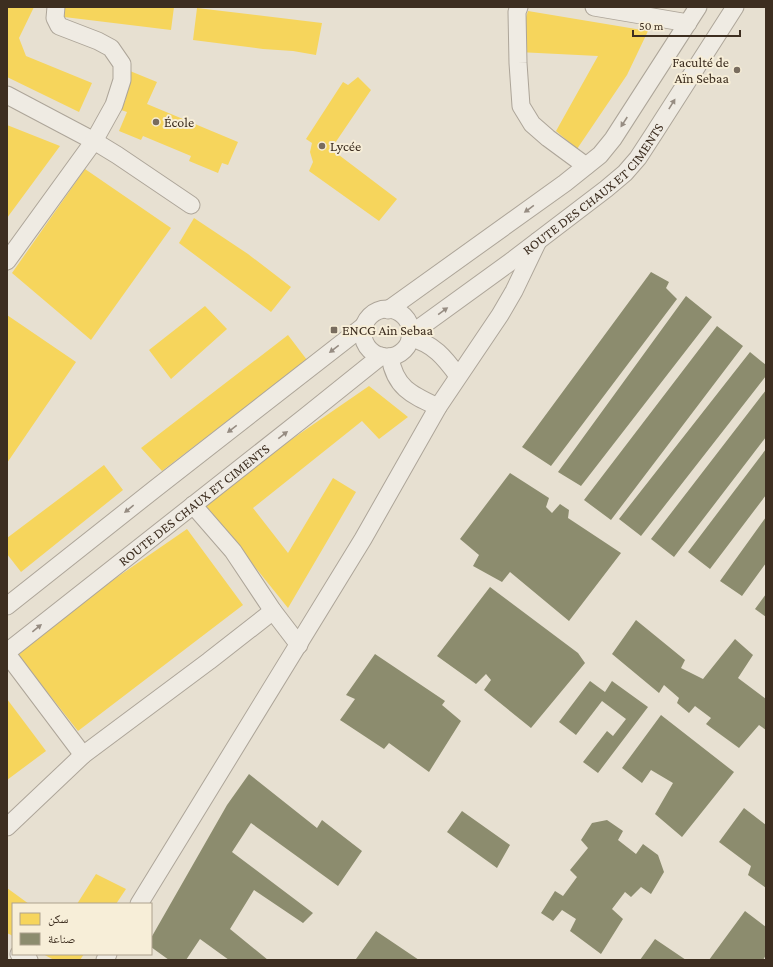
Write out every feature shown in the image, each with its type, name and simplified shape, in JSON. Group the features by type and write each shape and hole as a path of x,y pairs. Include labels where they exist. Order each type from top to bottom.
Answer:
{"street":[{"path":"7,261 94,141 118,94 122,80 122,64 115,52 106,44 59,26 55,18 56,7"},
{"path":"519,7 517,12 518,63 521,106 532,124 548,138 586,166"},
{"path":"594,7 688,22"},
{"name":"ROUTE DES CHAUX ET CIMENTS","path":"388,310 565,183 600,155 613,139 698,7"},
{"name":"ROUTE DES CHAUX ET CIMENTS","path":"411,336 617,181 631,166 653,135 735,7"},
{"path":"7,95 94,141 192,205"},
{"path":"140,903 363,539 438,408 458,376 500,316 523,274 538,240"},
{"path":"7,606 365,325 377,312 388,310 397,312 404,317 409,325 411,336 407,347 403,351 385,357 375,354 367,346 364,336 365,325"},
{"path":"411,336 427,343 435,349 458,376"},
{"path":"385,357 401,384 407,391 438,408"},
{"name":"ROUTE DES CHAUX ET CIMENTS","path":"7,653 305,417 385,357"},
{"path":"193,505 233,552 273,611 299,644"},
{"path":"7,826 83,755 273,611"},
{"path":"7,653 83,755"}],"building: سكن":[{"path":"7,7 34,7 19,38 26,56 92,83 79,112 7,77"},
{"path":"58,7 174,7 171,30 56,16"},
{"path":"197,8 322,23 316,55 193,40"},
{"path":"528,11 648,31 627,75 577,149 556,131 598,56 518,52 521,32"},
{"name":"École","path":"130,71 157,82 147,104 238,142 228,165 222,163 218,173 189,161 191,156 143,136 141,140 119,131 127,112 121,110 126,99 119,96"},
{"name":"Lycée","path":"358,77 371,90 331,149 397,199 379,221 309,171 313,162 310,152 312,143 306,139 343,82 348,85"},
{"path":"7,125 60,146 7,218"},
{"path":"85,169 171,228 91,340 12,273"},
{"path":"194,218 248,254 291,287 271,312 179,243"},
{"path":"205,306 227,329 171,379 149,350"},
{"path":"7,315 76,362 7,463"},
{"path":"288,335 307,360 162,471 141,448"},
{"path":"369,386 408,417 379,439 362,421 253,508 288,553 333,478 356,492 288,608 202,501"},
{"path":"104,465 123,490 21,572 7,554 7,538"},
{"path":"187,529 243,605 78,731 18,655 34,639 100,589"},
{"path":"7,699 46,751 7,780"},
{"path":"96,874 126,889 117,903 78,903"},
{"path":"7,888 28,903 12,903 12,936 7,933"},
{"path":"45,955 83,955 80,960 54,960"}],"building: صناعة":[{"path":"651,272 669,282 666,288 677,299 551,466 522,447"},
{"path":"686,296 712,317 581,486 558,472"},
{"path":"717,326 743,346 611,520 584,500"},
{"path":"750,352 766,365 766,376 641,536 619,519"},
{"path":"766,390 766,437 674,557 651,539"},
{"path":"766,449 766,495 710,569 688,552"},
{"path":"510,473 549,498 546,507 552,513 560,504 569,510 568,518 621,553 569,621 510,572 502,582 473,566 479,555 460,539"},
{"path":"766,517 766,563 742,596 720,581"},
{"path":"490,587 578,653 585,663 531,728 484,690 491,680 486,674 476,684 437,656"},
{"path":"766,594 766,617 755,609"},
{"path":"636,620 685,660 681,668 703,679 735,639 753,655 738,678 766,699 766,730 759,725 739,748 706,724 711,718 695,706 689,713 677,703 679,698 664,685 659,693 612,654"},
{"path":"375,654 445,701 442,705 461,721 429,772 389,743 384,749 340,720 355,699 346,695"},
{"path":"590,681 605,692 612,681 648,707 598,773 583,762 607,731 613,736 626,719 602,701 576,735 559,722"},
{"path":"661,715 734,772 682,837 655,814 673,783 651,770 642,783 622,768"},
{"path":"249,774 317,828 322,820 362,851 338,886 251,823 232,852 313,913 303,923 254,890 230,929 268,960 229,960 200,939 186,960 169,960 152,948 152,936 227,805"},
{"path":"744,808 766,825 766,888 748,875 751,866 719,842"},
{"path":"462,811 510,845 497,868 447,832"},
{"path":"607,820 623,831 618,840 636,854 643,844 658,855 664,872 651,894 641,887 631,897 625,892 612,909 623,919 601,954 570,931 576,919 562,910 553,921 541,913 555,891 563,896 577,877 570,870 588,848 581,840 592,823"},
{"path":"745,911 766,927 766,955 763,960 709,960"},
{"path":"376,931 419,960 356,959"},
{"path":"655,939 686,960 640,960"}],"place":[{"name":"Faculté de Aïn Sebaa","path":"737,70"},
{"name":"École","path":"156,122"},
{"name":"Lycée","path":"322,146"},
{"name":"ENCG Ain Sebaa","path":"334,330"}]}
